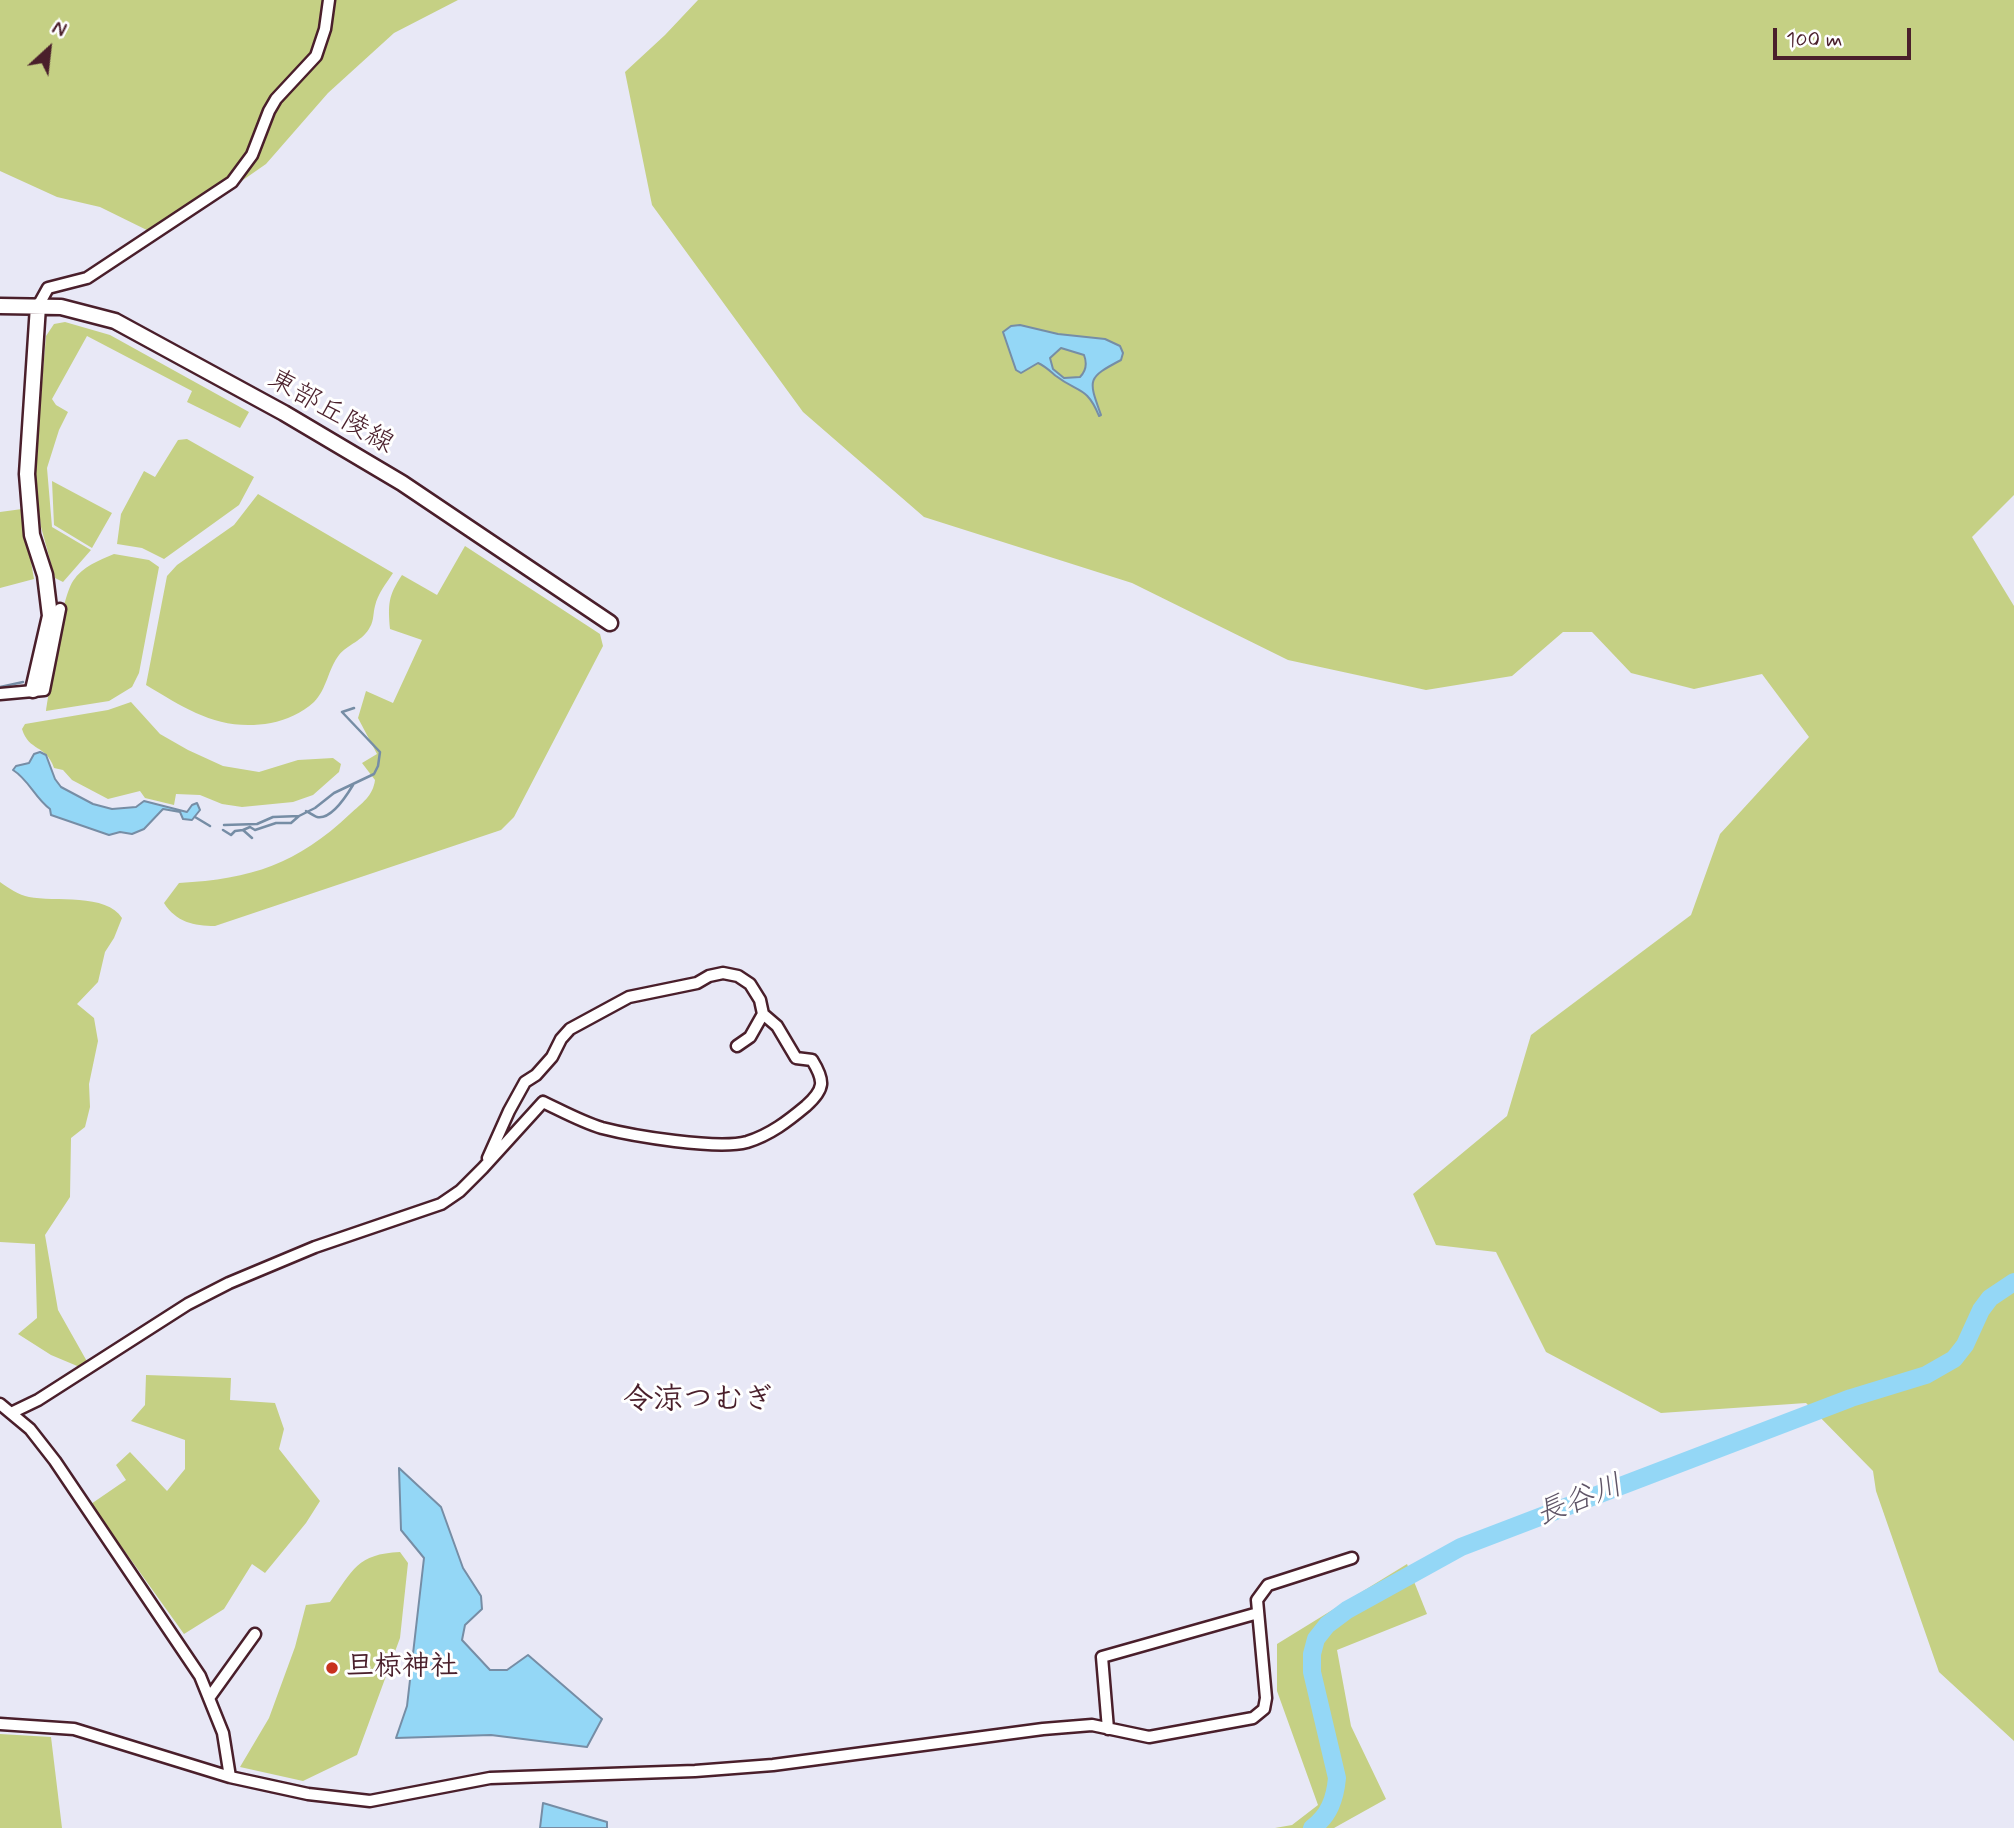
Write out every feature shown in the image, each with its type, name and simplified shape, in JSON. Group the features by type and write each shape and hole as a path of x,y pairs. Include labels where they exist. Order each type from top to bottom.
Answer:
{"street":[{"path":"33,690 50,616 45,575 32,534 27,474 38,306 48,288 87,278 232,182 252,155 276,99 316,56 325,29 329,0"},
{"name":"東部丘陵線","path":"0,306 38,306 88,312 115,321 284,413 402,483 610,623"},
{"path":"0,694 44,690 60,609"},
{"path":"11,1413 48,1394 188,1304 229,1283 316,1247 441,1204 460,1191 484,1168 543,1102 603,1128 670,1140 725,1144 745,1142 772,1132 817,1096 822,1085 819,1071 812,1060 796,1058 777,1026 763,1014 760,999 750,984 738,976 723,973 709,976 697,983 629,997 570,1029 561,1039 552,1057 536,1075 525,1082 484,1168"},
{"path":"737,1046 750,1037 763,1014"},
{"path":"0,1404 30,1429 55,1461 200,1676 223,1733 230,1777"},
{"path":"0,1724 74,1729 230,1777 308,1794 370,1801 490,1777 734,1768 856,1755 1043,1729 1092,1725 1149,1737 1253,1718 1264,1709 1266,1698 1257,1600 1268,1585 1352,1558"},
{"path":"1108,1729 1102,1657 1258,1613"},
{"path":"209,1699 255,1634"}],"green space":[{"path":"0,0 458,0 394,33 328,93 266,164 161,237 100,207 57,197 0,171"},
{"path":"698,0 2014,0 2014,495 1972,537 2014,606 2014,1741 1939,1672 1876,1491 1873,1471 1806,1403 1661,1413 1546,1352 1496,1252 1436,1245 1413,1194 1507,1116 1531,1035 1691,915 1720,834 1809,737 1762,674 1694,689 1631,673 1592,632 1563,632 1512,676 1426,690 1288,660 1132,583 924,517 803,412 652,205 625,72"},
{"path":"65,322 110,335 249,412 240,428 187,402 192,391 87,336 52,399 56,405 68,412 59,430 47,468 52,527 91,550 63,582 55,578 41,527 34,474 46,336 54,324"},
{"path":"187,439 254,477 239,505 164,559 142,548 117,544 121,514 144,471 155,477 178,440"},
{"path":"52,481 112,513 92,548 54,525"},
{"path":"258,494 393,573 378,597 370,627 339,655 314,702 299,713 277,722 253,725 220,722 176,703 146,685 167,576 177,565 234,525"},
{"path":"22,509 34,579 0,588 0,512"},
{"path":"465,546 600,634 603,646 514,817 501,830 215,926 193,924 174,915 164,903 179,883 229,878 272,866 311,845 366,799 375,780 362,763 377,754 358,718 366,691 393,703 422,640 390,629 389,606 394,589 402,575 437,595"},
{"path":"114,554 149,560 159,567 139,673 132,687 109,701 46,711 68,591 81,571"},
{"path":"131,702 160,734 223,766 259,772 298,760 333,758 341,764 339,772 313,795 293,802 242,807 222,804 200,795 176,794 174,805 145,798 140,791 108,799 72,780 63,770 54,768 47,755 29,741 22,729 25,724 108,710"},
{"path":"0,882 29,897 79,900 105,905 115,910 122,918 105,952 98,982 77,1004 94,1018 98,1041 89,1084 90,1107 85,1127 71,1138 70,1197 45,1235 58,1310 89,1365 82,1368 51,1355 18,1334 37,1318 35,1244 0,1242"},
{"path":"146,1375 231,1378 230,1400 275,1403 284,1429 279,1449 320,1501 306,1523 265,1573 252,1564 224,1609 184,1634 91,1504 126,1480 116,1465 130,1452 167,1491 185,1469 185,1440 131,1421 145,1405"},
{"path":"400,1552 408,1563 400,1638 357,1755 303,1781 240,1767 269,1718 295,1647 306,1605 330,1602 351,1573 365,1560 386,1553"},
{"path":"1407,1564 1427,1614 1337,1650 1351,1726 1386,1799 1334,1828 1275,1828 1292,1825 1318,1805 1277,1691 1277,1644"},
{"path":"0,1734 51,1737 62,1828 0,1828"}],"water":[{"path":"1020,325 1058,334 1105,339 1120,346 1123,353 1121,360 1102,371 1093,381 1101,415 1099,416 1086,395 1041,364 1038,363 1021,373 1016,370 1003,332 1011,326","holes":["1061,348 1084,355 1085,367 1080,377 1064,378 1053,369 1050,358"]},
{"path":"40,752 46,755 61,787 93,804 112,809 136,807 144,801 187,812 197,803 200,810 192,820 183,819 180,812 163,809 144,829 132,834 120,832 109,835 51,815 50,809 13,770 16,766 29,763 34,754"},
{"path":"399,1468 441,1507 463,1568 481,1596 482,1609 465,1625 462,1640 490,1670 507,1670 528,1655 602,1719 587,1747 491,1735 396,1738 407,1706 424,1558 401,1530"},
{"path":"543,1803 607,1822 607,1828 540,1828"}],"waterway":[{"path":"0,687 23,682"},
{"path":"224,825 257,824 273,817 299,816 315,808 334,793 374,774 380,752 342,712 354,708"},
{"path":"306,811 317,817 328,815 353,785"},
{"path":"243,830 250,827 255,830 276,823 291,823 299,816"},
{"path":"195,817 210,826"},
{"path":"223,830 231,835 235,831 243,830 252,838"},
{"name":"長谷川","path":"1312,1828 1323,1818 1330,1806 1337,1778 1312,1672 1312,1654 1316,1639 1327,1625 1347,1610 1461,1547 1851,1398 1926,1375 1954,1359 1965,1345 1981,1310 1990,1298 2014,1282"}],"place":[{"name":"旦椋神社","path":"332,1668"}],"district":[{"name":"令涼つむぎ","path":"698,1402"}]}
